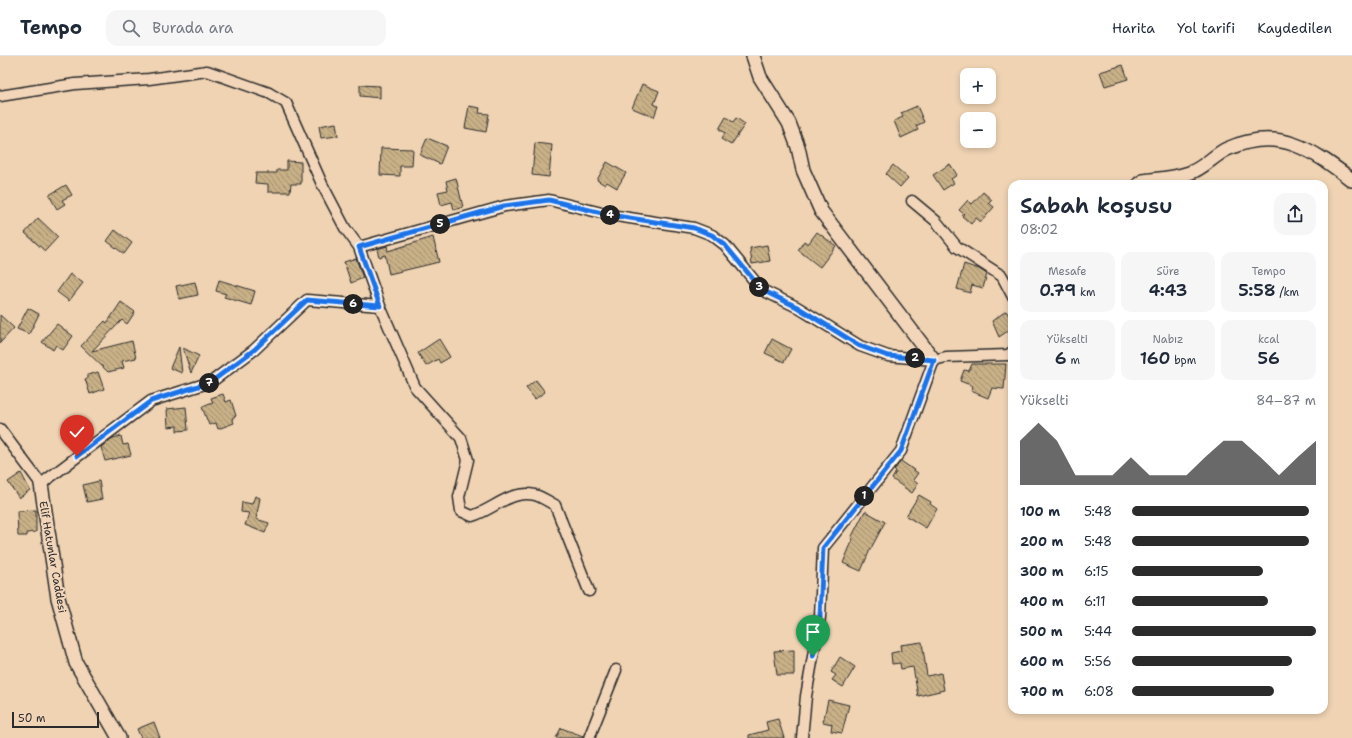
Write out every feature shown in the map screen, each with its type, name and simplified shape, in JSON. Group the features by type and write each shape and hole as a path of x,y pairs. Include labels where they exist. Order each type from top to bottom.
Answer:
{"street":[{"path":"752,56 760,77 789,122 798,147 802,170 821,211 934,360"},
{"path":"0,96 75,84 149,79 207,71 269,93 286,103 322,184 345,228 359,247 380,306 415,386 461,438 468,460 459,496 461,511 472,516 480,514 502,500 517,495 535,495 555,505 589,591"},
{"path":"1149,180 1189,173 1227,149 1260,140 1279,140 1301,146 1326,160 1352,180"},
{"path":"359,247 504,206 549,200 610,215 694,228 712,235 725,245 762,290 797,307 860,346 888,356 934,360 946,357 1008,355"},
{"path":"912,202 936,222 957,247 1002,276 1008,287"},
{"path":"0,429 40,484 151,401 211,382 254,350 307,300 380,306"},
{"path":"802,738 806,696 820,617 823,548 901,451 934,360"},
{"name":"Elif Hatunlar Caddesi","path":"40,484 58,598 76,663 119,738"},
{"path":"588,738 616,670"}],"building":[{"path":"1123,65 1128,79 1105,86 1100,72"},
{"path":"642,84 659,91 654,104 658,106 654,117 632,108"},
{"path":"360,85 380,86 380,98 360,96"},
{"path":"469,106 480,108 479,113 489,114 486,132 465,128"},
{"path":"917,106 924,122 916,126 918,130 901,138 894,121 903,117 901,113"},
{"path":"726,117 733,122 736,118 745,124 731,145 721,139 725,133 719,129"},
{"path":"336,123 338,136 321,138 319,126"},
{"path":"427,138 447,146 440,164 420,155"},
{"path":"535,143 552,145 549,177 532,175"},
{"path":"381,148 413,149 412,166 400,166 400,176 380,175"},
{"path":"287,161 301,162 301,184 291,184 290,192 268,192 268,184 255,183 256,173 277,173 277,170 287,170"},
{"path":"607,162 626,173 617,188 607,182 605,185 597,180"},
{"path":"950,164 957,175 951,179 954,183 943,190 933,175"},
{"path":"893,165 908,178 900,187 886,174"},
{"path":"456,178 463,207 454,210 452,202 441,205 438,192 448,190 446,181"},
{"path":"66,185 72,195 62,200 65,204 57,209 49,195"},
{"path":"983,192 992,200 989,203 994,207 981,222 976,218 971,224 962,216 964,214 959,210 968,200 972,204"},
{"path":"38,218 58,237 45,251 25,233"},
{"path":"115,230 132,243 124,254 107,241"},
{"path":"817,232 836,246 820,267 798,250 804,241 808,244"},
{"path":"433,237 439,262 389,274 385,255 379,257 377,249 387,246 388,251"},
{"path":"767,245 770,261 752,264 750,248"},
{"path":"356,258 363,278 351,283 344,262"},
{"path":"964,264 979,269 987,274 983,288 972,285 970,293 957,289"},
{"path":"70,274 83,283 69,301 57,292"},
{"path":"219,280 255,291 251,305 224,297 226,294 216,291"},
{"path":"195,282 198,295 179,299 176,286"},
{"path":"121,302 135,312 127,324 122,320 92,351 132,341 136,358 122,361 124,368 108,372 81,346 105,321 107,323"},
{"path":"28,308 39,314 29,334 17,329"},
{"path":"1006,311 1008,314 1008,331 999,337 992,321"},
{"path":"0,315 14,328 0,343"},
{"path":"57,324 73,336 63,350 56,345 53,350 42,342"},
{"path":"439,339 450,357 440,363 438,359 426,366 418,353"},
{"path":"772,339 791,349 784,362 765,353"},
{"path":"179,347 182,373 170,368"},
{"path":"183,348 199,356 191,373"},
{"path":"972,364 1006,364 1004,389 992,388 988,398 971,391 973,386 960,381 964,370 969,371"},
{"path":"98,372 104,389 90,394 85,379 88,378 88,375"},
{"path":"536,380 545,392 535,399 526,388"},
{"path":"223,394 226,402 231,400 236,416 232,418 234,423 218,429 216,423 209,425 202,407 213,403 211,398"},
{"path":"186,407 188,430 177,431 177,426 168,427 167,409"},
{"path":"121,436 123,445 128,444 131,455 105,461 101,447 113,438"},
{"path":"901,461 918,473 913,480 918,484 912,493 892,479 896,472 894,470"},
{"path":"21,473 30,490 19,498 8,482"},
{"path":"99,481 102,499 87,502 83,485"},
{"path":"919,495 931,502 930,504 937,509 926,528 906,516"},
{"path":"255,496 260,498 256,519 269,523 265,533 245,525 249,513 241,512 242,502 252,504"},
{"path":"36,510 36,532 27,533 27,536 18,536 17,511"},
{"path":"865,511 885,522 861,571 843,563 853,539 851,538"},
{"path":"922,642 927,676 941,673 944,690 918,696 913,667 901,669 900,663 892,664 891,653 901,651 900,645"},
{"path":"794,650 794,675 777,675 774,651"},
{"path":"840,657 855,667 843,687 832,680 836,675 831,672"},
{"path":"828,700 849,705 842,733 831,731 832,724 823,722"},
{"path":"778,719 784,738 749,738 749,735 768,730 766,722"},
{"path":"154,722 160,738 141,738 137,729"},
{"path":"561,728 583,736 583,738 556,738"}],"route":[{"path":"77,456 151,401 211,382 254,350 307,300 380,306 359,247 504,206 549,200 610,215 694,228 712,235 725,245 762,290 797,307 860,346 888,356 934,360 901,451 823,548 820,617 813,656"}]}
